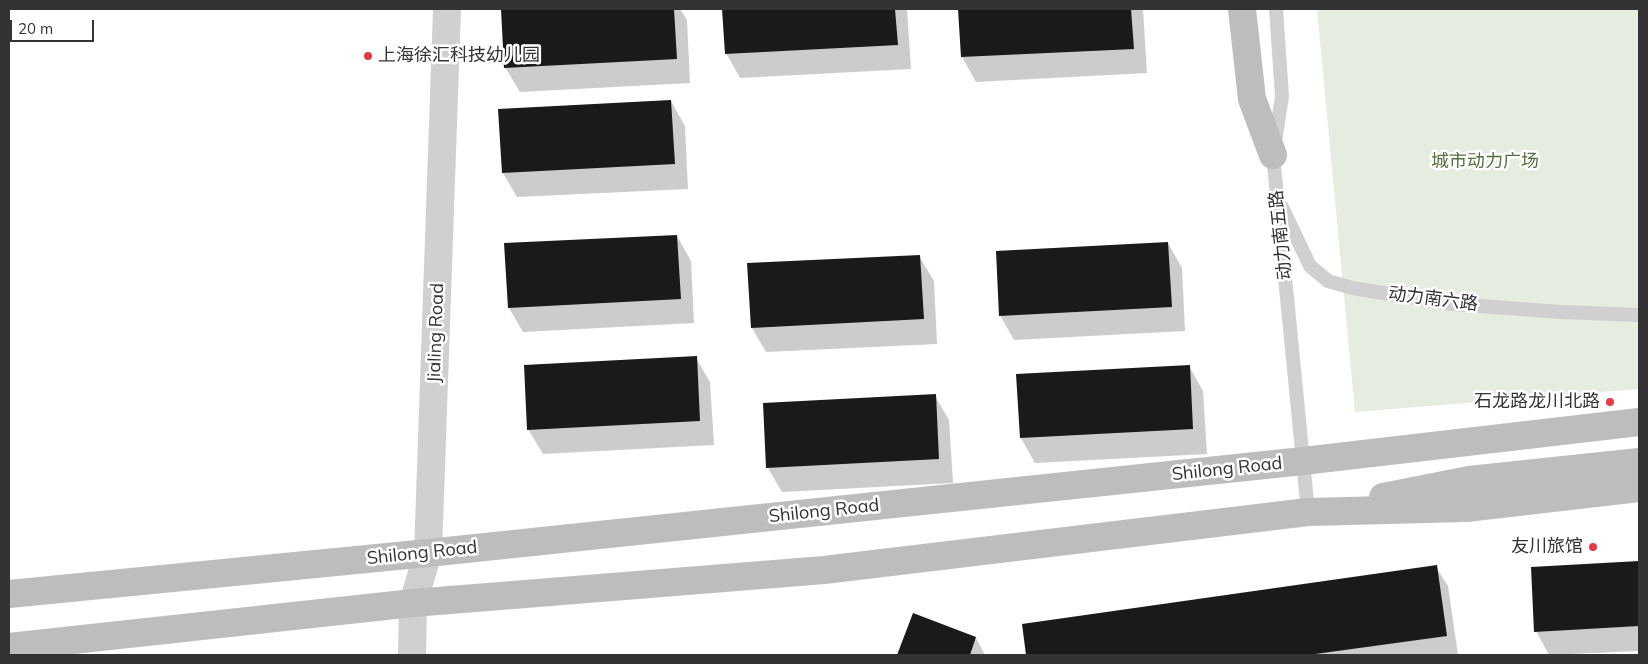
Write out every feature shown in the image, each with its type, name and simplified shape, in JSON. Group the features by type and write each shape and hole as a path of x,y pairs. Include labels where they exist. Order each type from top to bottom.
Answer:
{"main road":[{"path":"1242,9 1252,99 1273,155"},
{"name":"Shilong Road","path":"9,594 428,553 1303,461 1639,422"},
{"path":"9,647 413,604 824,570 1308,512 1469,480 1639,462"},
{"path":"1308,512 1466,508 1639,488"}],"street":[{"name":"Jialing Road","path":"412,655 413,604 428,553 447,9"}],"lane":[{"name":"动力南五路","path":"1276,9 1282,96 1273,155 1308,512"},
{"name":"动力南六路","path":"1277,197 1310,266 1328,281 1352,288 1452,304 1562,312 1639,315"}],"green space":[{"name":"城市动力广场","path":"1317,9 1639,9 1639,389 1355,412"}],"building":[{"path":"501,9 674,9 677,59 504,68"},
{"path":"722,9 895,9 898,45 725,54"},
{"path":"958,9 1131,9 1134,49 961,57"},
{"path":"671,100 675,164 502,173 498,109"},
{"path":"677,235 681,299 508,308 504,243"},
{"path":"1168,242 1172,307 999,316 996,251"},
{"path":"920,255 924,319 751,328 747,263"},
{"path":"697,356 700,421 527,430 524,365"},
{"path":"1190,365 1193,429 1020,438 1016,374"},
{"path":"936,394 939,459 766,468 763,403"},
{"path":"1639,561 1639,626 1534,632 1531,567"},
{"path":"1437,565 1447,636 1308,655 1026,655 1022,624"},
{"path":"913,613 976,637 970,655 897,655"}],"place":[{"name":"上海徐汇科技幼儿园","path":"368,56"},
{"name":"石龙路龙川北路","path":"1610,402"},
{"name":"友川旅馆","path":"1593,547"}]}
